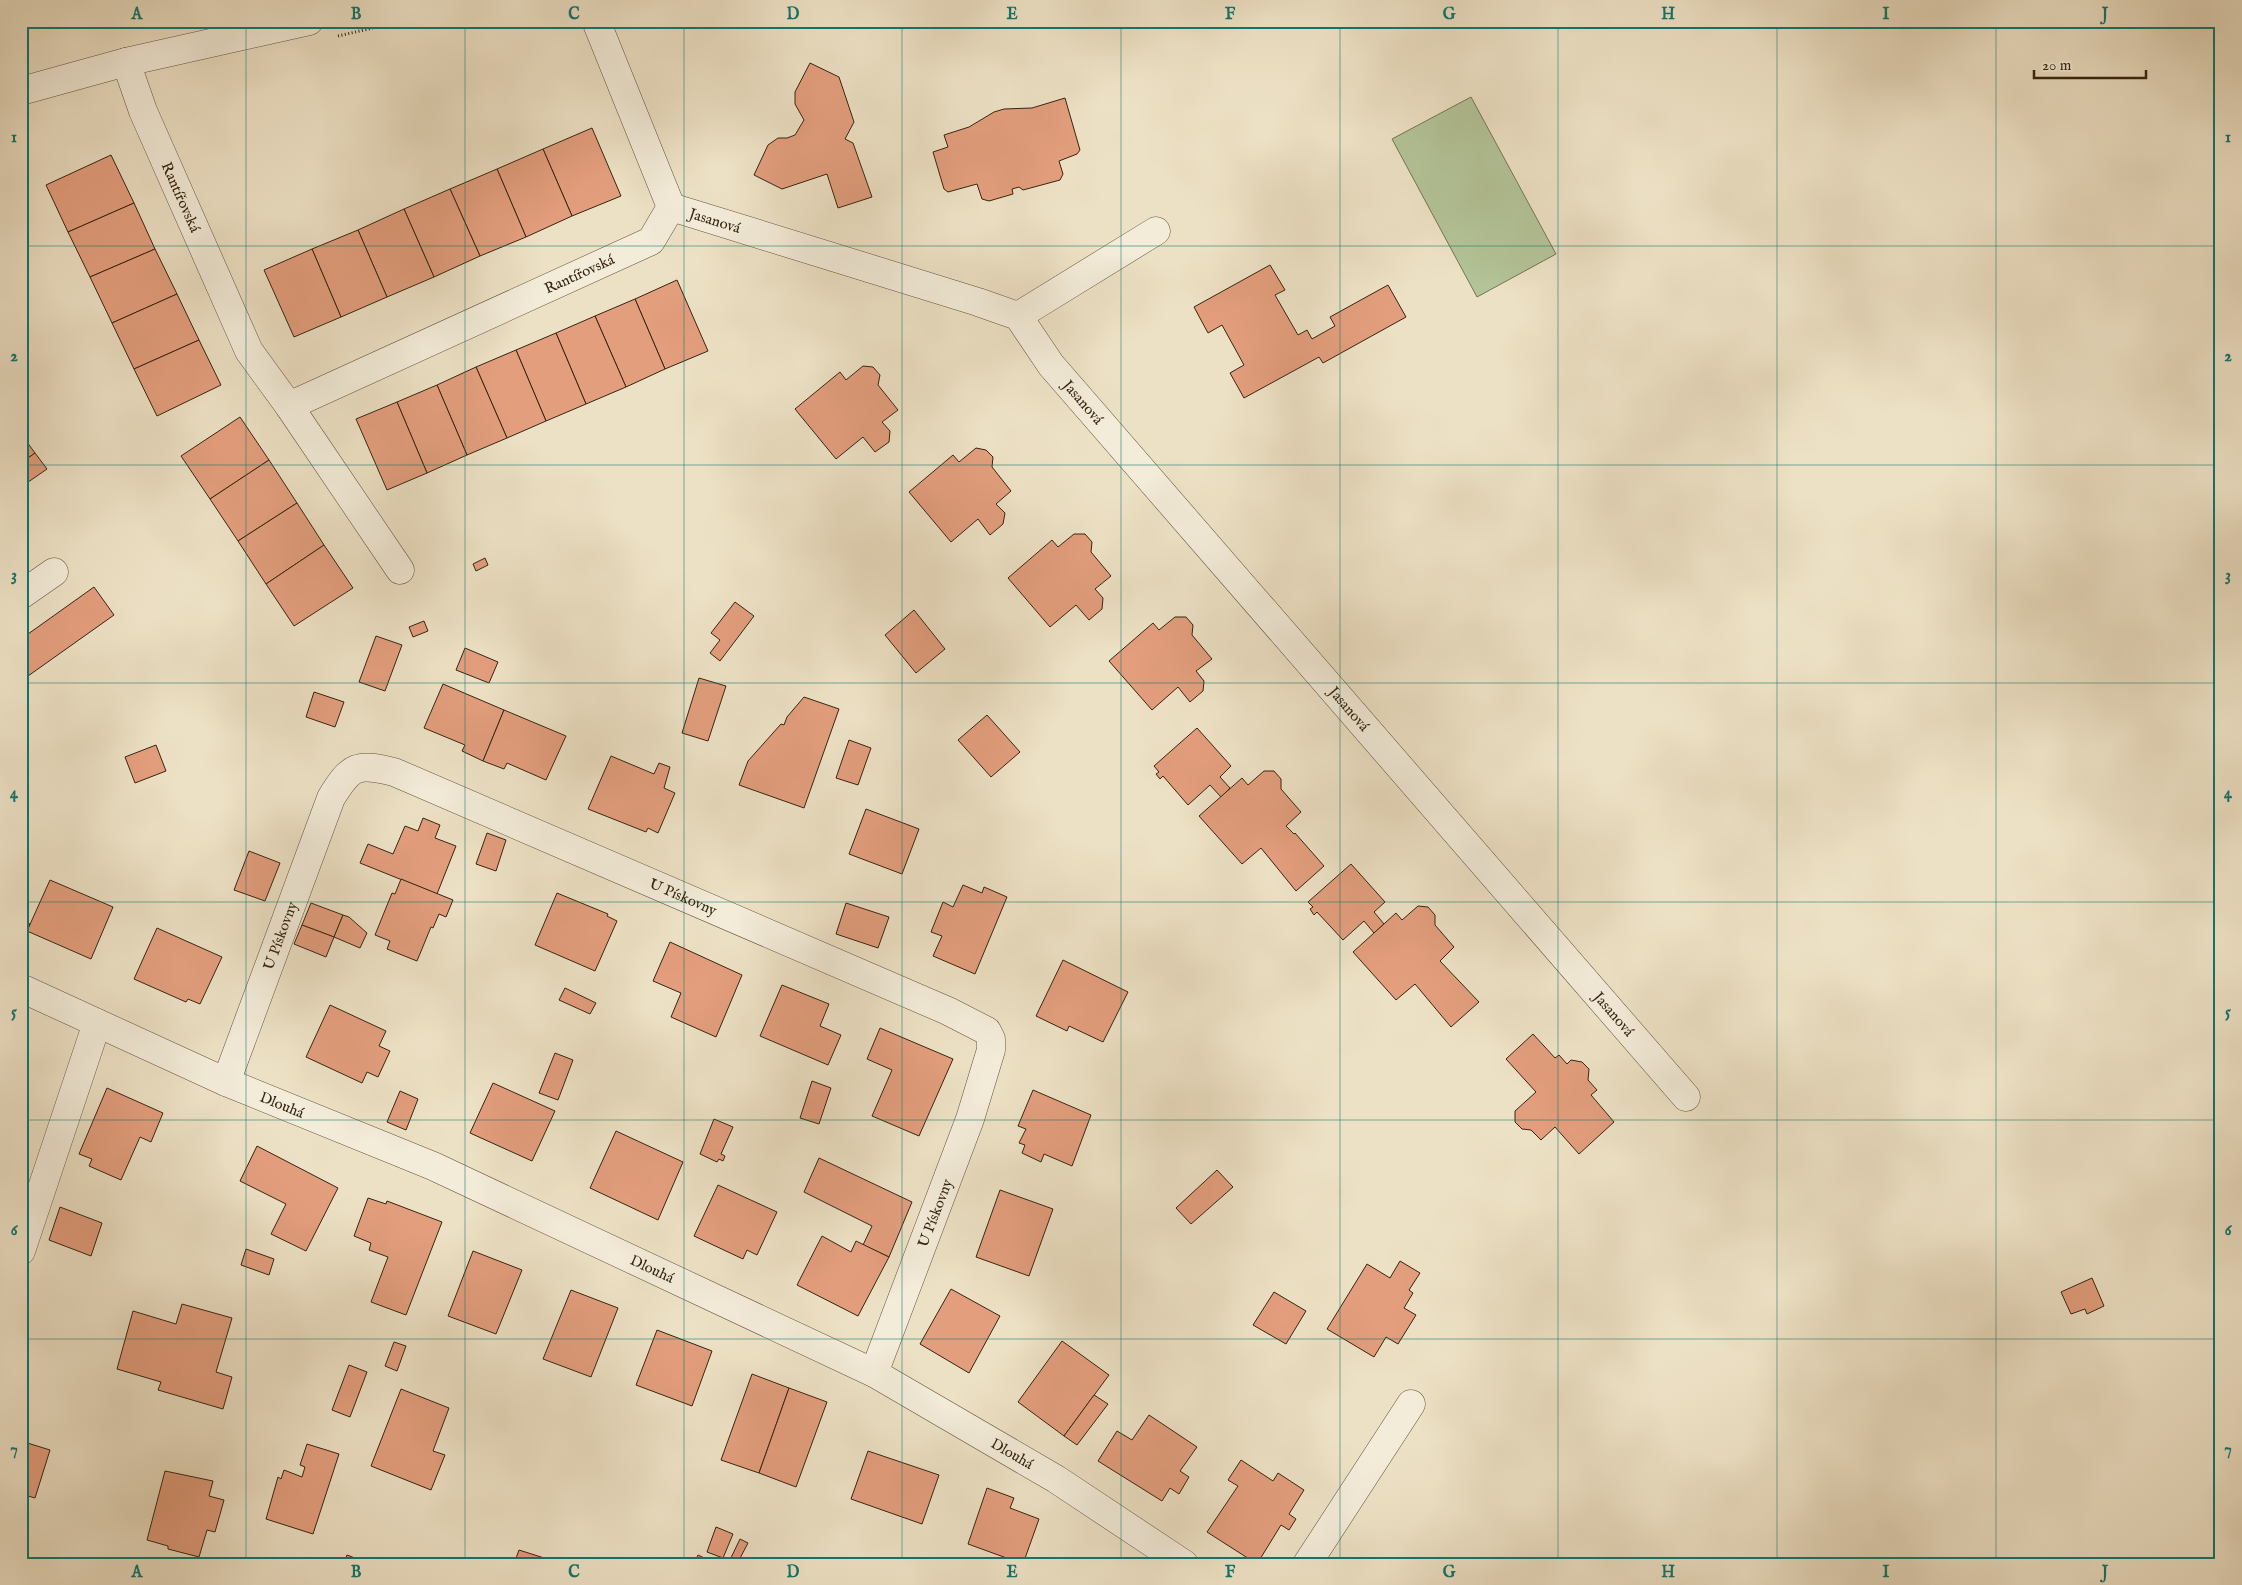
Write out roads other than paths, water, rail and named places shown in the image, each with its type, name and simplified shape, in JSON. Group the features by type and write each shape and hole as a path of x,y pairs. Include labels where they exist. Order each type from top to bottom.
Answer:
{"street":[{"path":"21,91 126,62 308,21"},
{"path":"596,21 671,207"},
{"name":"Rantířovská","path":"126,62 143,111 249,351 400,570"},
{"name":"Rantířovská","path":"288,406 651,240 671,207"},
{"name":"Jasanová","path":"671,207 1018,316 1057,373 1686,1097"},
{"path":"1018,316 1156,231"},
{"path":"21,595 54,572"},
{"name":"U Pískovny","path":"226,1082 332,798 342,779 354,769 367,765 394,772 948,1011 987,1031 991,1039 992,1050 970,1119 874,1373"},
{"name":"Dlouhá","path":"21,988 226,1082 433,1166 874,1373 1056,1479 1184,1564"},
{"path":"21,1252 97,1022"},
{"path":"1307,1564 1411,1404"}]}
